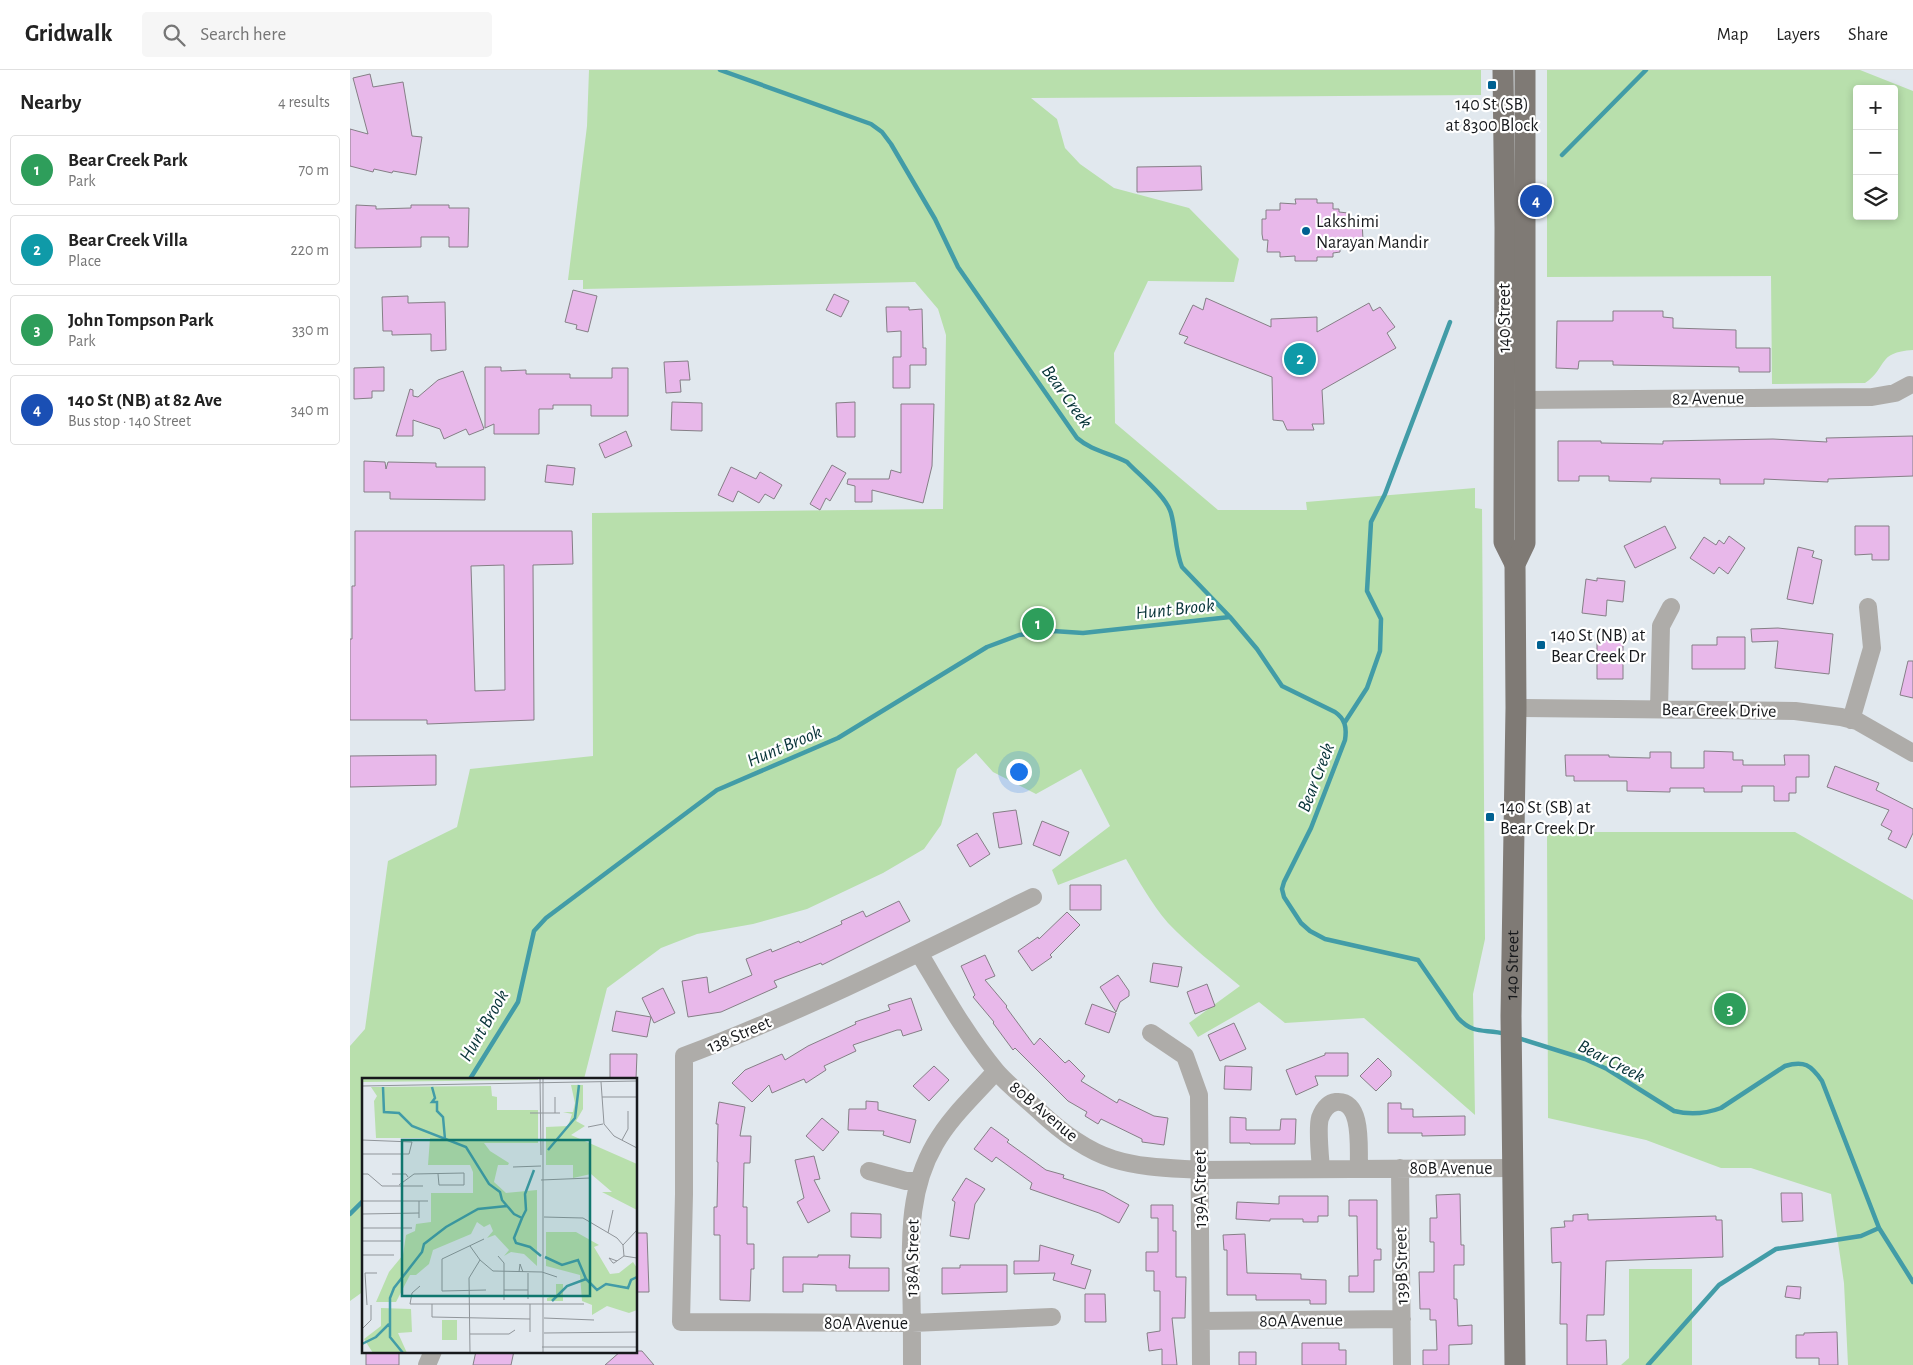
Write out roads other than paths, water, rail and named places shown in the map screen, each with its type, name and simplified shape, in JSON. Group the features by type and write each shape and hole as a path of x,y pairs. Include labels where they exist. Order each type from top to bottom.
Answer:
{"main road":[{"name":"140 Street","path":"1503,70 1505,228 1504,542 1515,564"},
{"name":"140 Street","path":"1515,1365 1511,1016 1516,708 1515,564 1525,543 1526,70"}],"street":[{"name":"82 Avenue","path":"1504,401 1872,397 1895,393 1910,385"},
{"path":"1659,709 1661,626 1671,607"},
{"path":"1851,720 1872,648 1868,607"},
{"name":"Bear Creek Drive","path":"1516,708 1795,711 1851,720 1913,753"},
{"name":"138 Street","path":"681,1322 684,1194 684,1056 737,1036 919,953 1033,896"},
{"name":"80B Avenue","path":"919,953 961,1023 996,1072 1056,1127 1094,1151 1112,1159 1156,1168 1200,1170 1514,1168"},
{"name":"139A Street","path":"1151,1033 1185,1056 1200,1095 1201,1365"},
{"name":"138A Street","path":"912,1365 910,1235 918,1181 934,1145 948,1124 996,1072"},
{"path":"1320,1169 1320,1119 1325,1107 1336,1102 1345,1103 1353,1108 1357,1120 1359,1168"},
{"name":"139B Street","path":"1400,1168 1402,1365"},
{"path":"870,1171 906,1181 918,1181"},
{"name":"80A Avenue","path":"681,1322 912,1323 1052,1317"},
{"name":"80A Avenue","path":"1201,1321 1402,1318"},
{"path":"427,1365 433,1352"}],"waterway":[{"name":"Bear Creek","path":"720,70 871,124 882,132 935,219 958,267 1077,438 1089,446 1127,462 1158,493 1171,513 1182,567 1230,617 1257,649 1282,686 1335,712 1341,718 1346,731 1345,740 1311,828 1282,889 1284,897 1301,923 1310,931 1325,939 1418,960 1464,1024 1475,1029 1506,1034"},
{"path":"1562,155 1646,70"},
{"path":"1345,722 1367,688 1380,651 1381,619 1367,591 1371,522 1385,494 1450,322"},
{"name":"Hunt Brook","path":"471,1078 518,1002 534,931 546,918 717,790 838,738 987,647 1019,635 1053,631 1083,633 1230,617"},
{"name":"Bear Creek","path":"1518,1038 1585,1059 1607,1069 1674,1111 1686,1113 1703,1113 1721,1108 1785,1066 1792,1064 1806,1065 1822,1081 1879,1228 1913,1282"},
{"name":"Hunt Brook","path":"350,1214 362,1202"},
{"path":"1648,1365 1719,1285 1776,1249 1861,1236 1879,1228"}],"place":[{"name":"140 St (SB) at 8300 Block","path":"1492,85"},
{"name":"140 St (NB) at 82 Ave","path":"1536,201"},
{"name":"Lakshimi Narayan Mandir","path":"1306,231"},
{"name":"Bear Creek Villa","path":"1300,359"},
{"name":"Bear Creek Park","path":"1038,624"},
{"name":"140 St (NB) at Bear Creek Dr","path":"1541,645"},
{"name":"140 St (SB) at Bear Creek Dr","path":"1490,817"},
{"name":"John Tompson Park","path":"1730,1009"}]}
